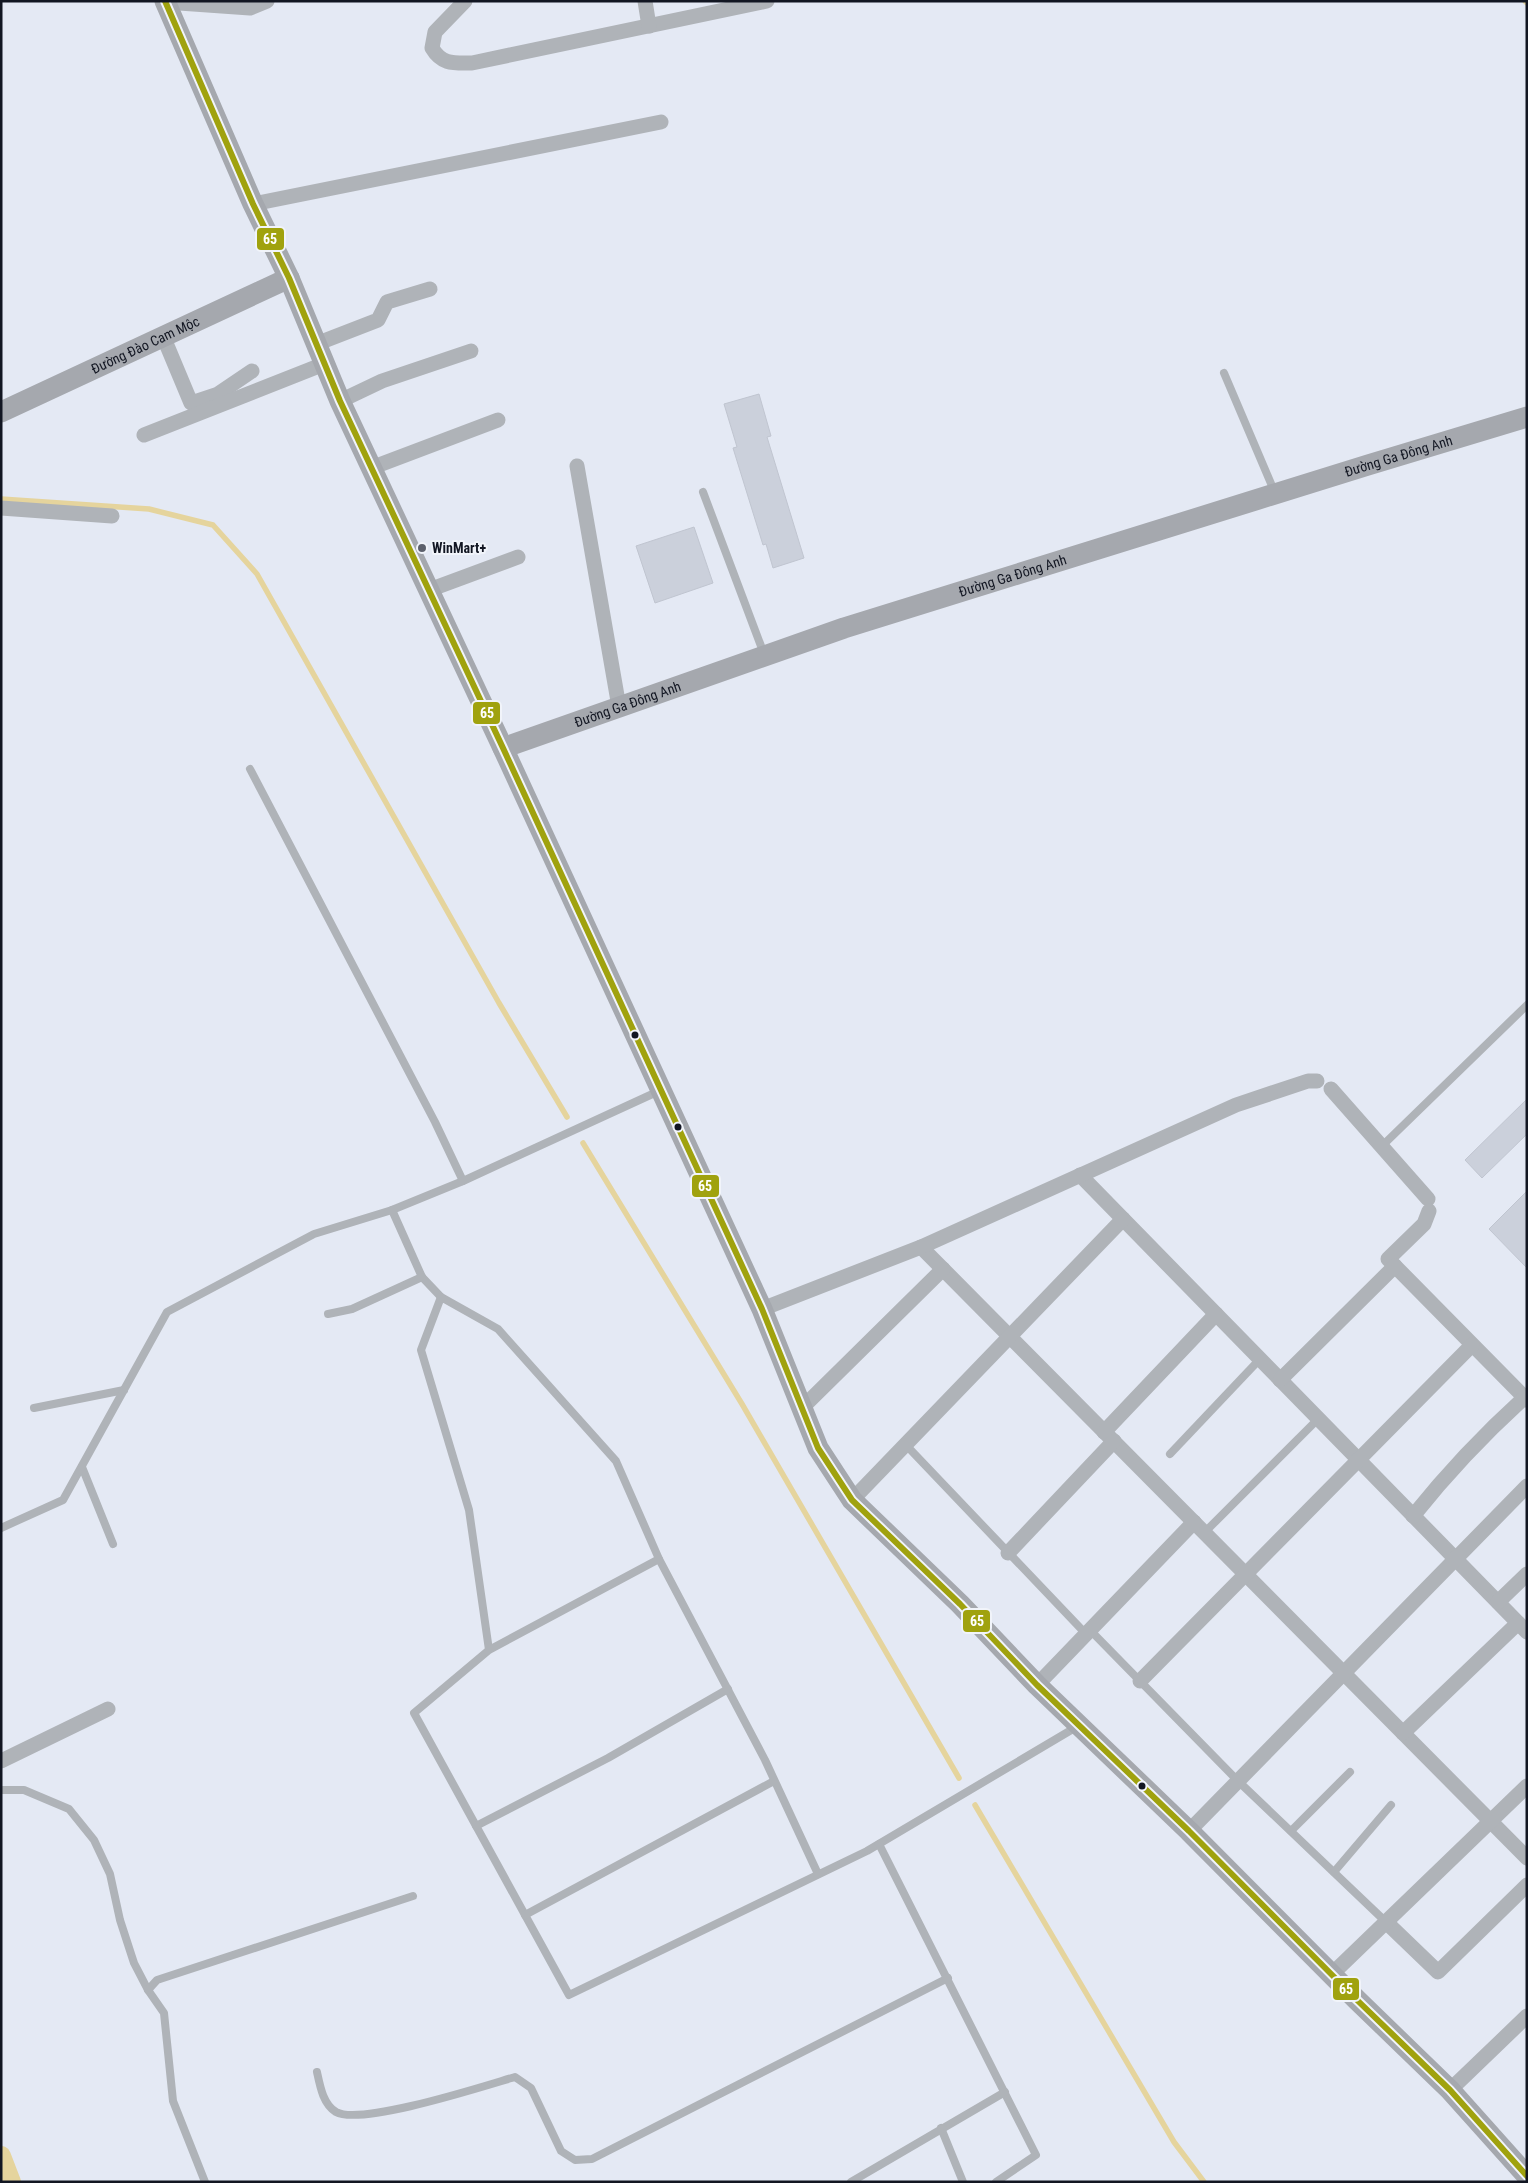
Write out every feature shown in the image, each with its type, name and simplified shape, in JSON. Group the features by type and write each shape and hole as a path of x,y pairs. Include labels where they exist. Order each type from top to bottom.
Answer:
{"street":[{"path":"267,1 250,8 165,2 253,204 288,278 340,401 503,748 762,1309 818,1448 852,1500 960,1604 1037,1685 1189,1831 1450,2090 1527,2176"},
{"path":"465,1 435,32 432,48 438,58 454,63 472,63 649,26 735,4 767,1"},
{"path":"645,1 649,26"},
{"path":"253,204 661,122"},
{"name":"Đường Đào Cam Mộc","path":"1,412 288,278"},
{"path":"316,344 378,320 387,302 430,289"},
{"path":"163,336 191,403 218,394 252,371"},
{"path":"340,401 382,382 471,351"},
{"path":"144,435 324,364"},
{"name":"Đường Ga Đông Anh","path":"503,748 854,625 1527,417"},
{"path":"371,468 498,420"},
{"path":"577,466 619,707"},
{"path":"1,508 112,516"},
{"path":"429,590 518,557"},
{"path":"762,1309 921,1246 1236,1105 1308,1081 1317,1081"},
{"path":"1331,1089 1382,1146 1428,1205 1424,1224 1388,1259 1525,1399 1492,1427 1449,1471 1413,1516"},
{"path":"1080,1175 1523,1628 1403,1733"},
{"path":"852,1500 1123,1219"},
{"path":"921,1246 1527,1858"},
{"path":"1280,1380 1395,1266"},
{"path":"801,1409 943,1269"},
{"path":"1008,1553 1216,1314"},
{"path":"1140,1681 1472,1345"},
{"path":"1189,1831 1527,1486"},
{"path":"1037,1685 1088,1632 1199,1527"},
{"path":"1498,1602 1527,1574"},
{"path":"1,1761 108,1709"},
{"path":"1332,1974 1527,1786"},
{"path":"1386,1922 1438,1972 1527,1885"},
{"path":"1450,2090 1527,2016"}],"lane":[{"path":"1224,373 1275,494"},
{"path":"703,492 765,656"},
{"path":"250,769 435,1122 463,1181"},
{"path":"1382,1146 1527,1005"},
{"path":"1,1528 63,1500 167,1312 314,1234 392,1210 463,1181 661,1090"},
{"path":"392,1210 422,1277 441,1298 498,1329 616,1462 659,1559 774,1781 818,1874"},
{"path":"328,1314 352,1308 422,1277"},
{"path":"441,1298 421,1350 469,1510 489,1650"},
{"path":"1170,1454 1260,1359"},
{"path":"34,1408 124,1390"},
{"path":"1199,1527 1318,1418"},
{"path":"906,1444 1008,1553 1140,1681 1238,1781 1386,1922"},
{"path":"82,1467 113,1544"},
{"path":"659,1559 489,1650 414,1713 569,1995 879,1844 1080,1725"},
{"path":"476,1826 608,1758 728,1690"},
{"path":"1291,1832 1350,1772"},
{"path":"525,1915 774,1781"},
{"path":"1,1790 24,1790 69,1809 94,1840 110,1874 120,1920 134,1963 148,1990 164,2013 172,2101 205,2182"},
{"path":"1334,1872 1391,1805"},
{"path":"879,1844 1036,2154 996,2182"},
{"path":"148,1990 157,1980 413,1896"},
{"path":"317,2072 322,2096 336,2112 355,2116 434,2101 516,2077 531,2088 561,2151 575,2160 592,2159 948,1978"},
{"path":"854,2181 1005,2092"},
{"path":"941,2128 963,2182"}],"building":[{"path":"759,394 771,436 767,437 804,558 773,568 766,544 763,545 733,448 737,447 724,404"},
{"path":"694,527 713,583 655,603 636,546"},
{"path":"1527,1099 1527,1134 1482,1178 1465,1160"},
{"path":"1527,1191 1527,1268 1489,1229"}],"waterway":[{"path":"1,499 149,509 213,525 257,574 499,1003 567,1117"},
{"path":"583,1143 742,1404 959,1778"},
{"path":"975,1805 1174,2142 1204,2182"},
{"path":"1,2156 11,2182"}],"transit line":[{"name":"65","path":"165,1 253,204 289,278 340,401 503,748 762,1309 818,1448 852,1500 960,1604 1037,1685 1189,1831 1357,2000 1450,2090 1527,2176"}],"place":[{"name":"WinMart+","path":"422,548"}]}
